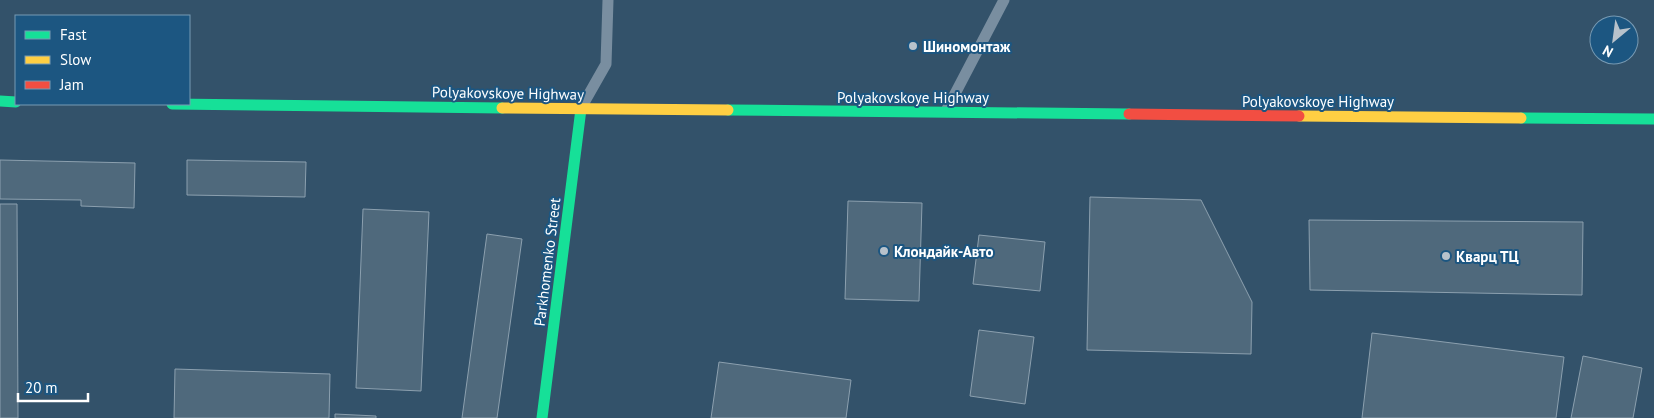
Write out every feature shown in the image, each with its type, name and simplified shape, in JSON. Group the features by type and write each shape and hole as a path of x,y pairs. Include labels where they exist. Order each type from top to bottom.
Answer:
{"main road":[{"path":"0,101 15,102"},
{"name":"Polyakovskoye Highway","path":"190,104 945,113 1654,118"},
{"name":"Parkhomenko Street","path":"542,418 581,109"}],"lane":[{"path":"581,109 606,64 608,0"},
{"path":"945,113 1004,0"}],"building":[{"path":"0,160 135,163 134,208 81,206 81,200 0,199"},
{"path":"187,160 306,162 305,197 187,195"},
{"path":"1090,197 1201,200 1252,302 1251,354 1087,350"},
{"name":"Клондайк-Авто","path":"848,201 922,203 919,301 845,299"},
{"path":"0,204 17,204 18,418 0,418"},
{"path":"363,209 429,212 421,391 356,388"},
{"name":"Кварц ТЦ","path":"1309,220 1583,222 1582,295 1310,290"},
{"path":"487,234 522,239 497,418 462,418"},
{"path":"979,235 1045,242 1040,291 973,284"},
{"path":"979,330 1034,337 1025,404 970,396"},
{"path":"1372,333 1564,357 1556,418 1362,418"},
{"path":"1583,356 1642,368 1633,418 1571,418"},
{"path":"719,362 851,380 846,418 711,418"},
{"path":"175,369 330,374 329,418 174,418"},
{"path":"335,414 376,416 376,418 335,418"}],"traffic: fast":[{"path":"0,101 15,102"},
{"path":"190,104 502,108"},
{"path":"542,418 581,109"},
{"path":"728,110 1129,114"},
{"path":"1521,118 1654,119"}],"traffic: slow":[{"path":"502,108 728,110"},
{"path":"1299,116 1521,118"}],"traffic: jam":[{"path":"1129,114 1299,116"}],"place":[{"name":"Шиномонтаж","path":"913,46"},
{"name":"Клондайк-Авто","path":"884,251"},
{"name":"Кварц ТЦ","path":"1446,256"}]}
